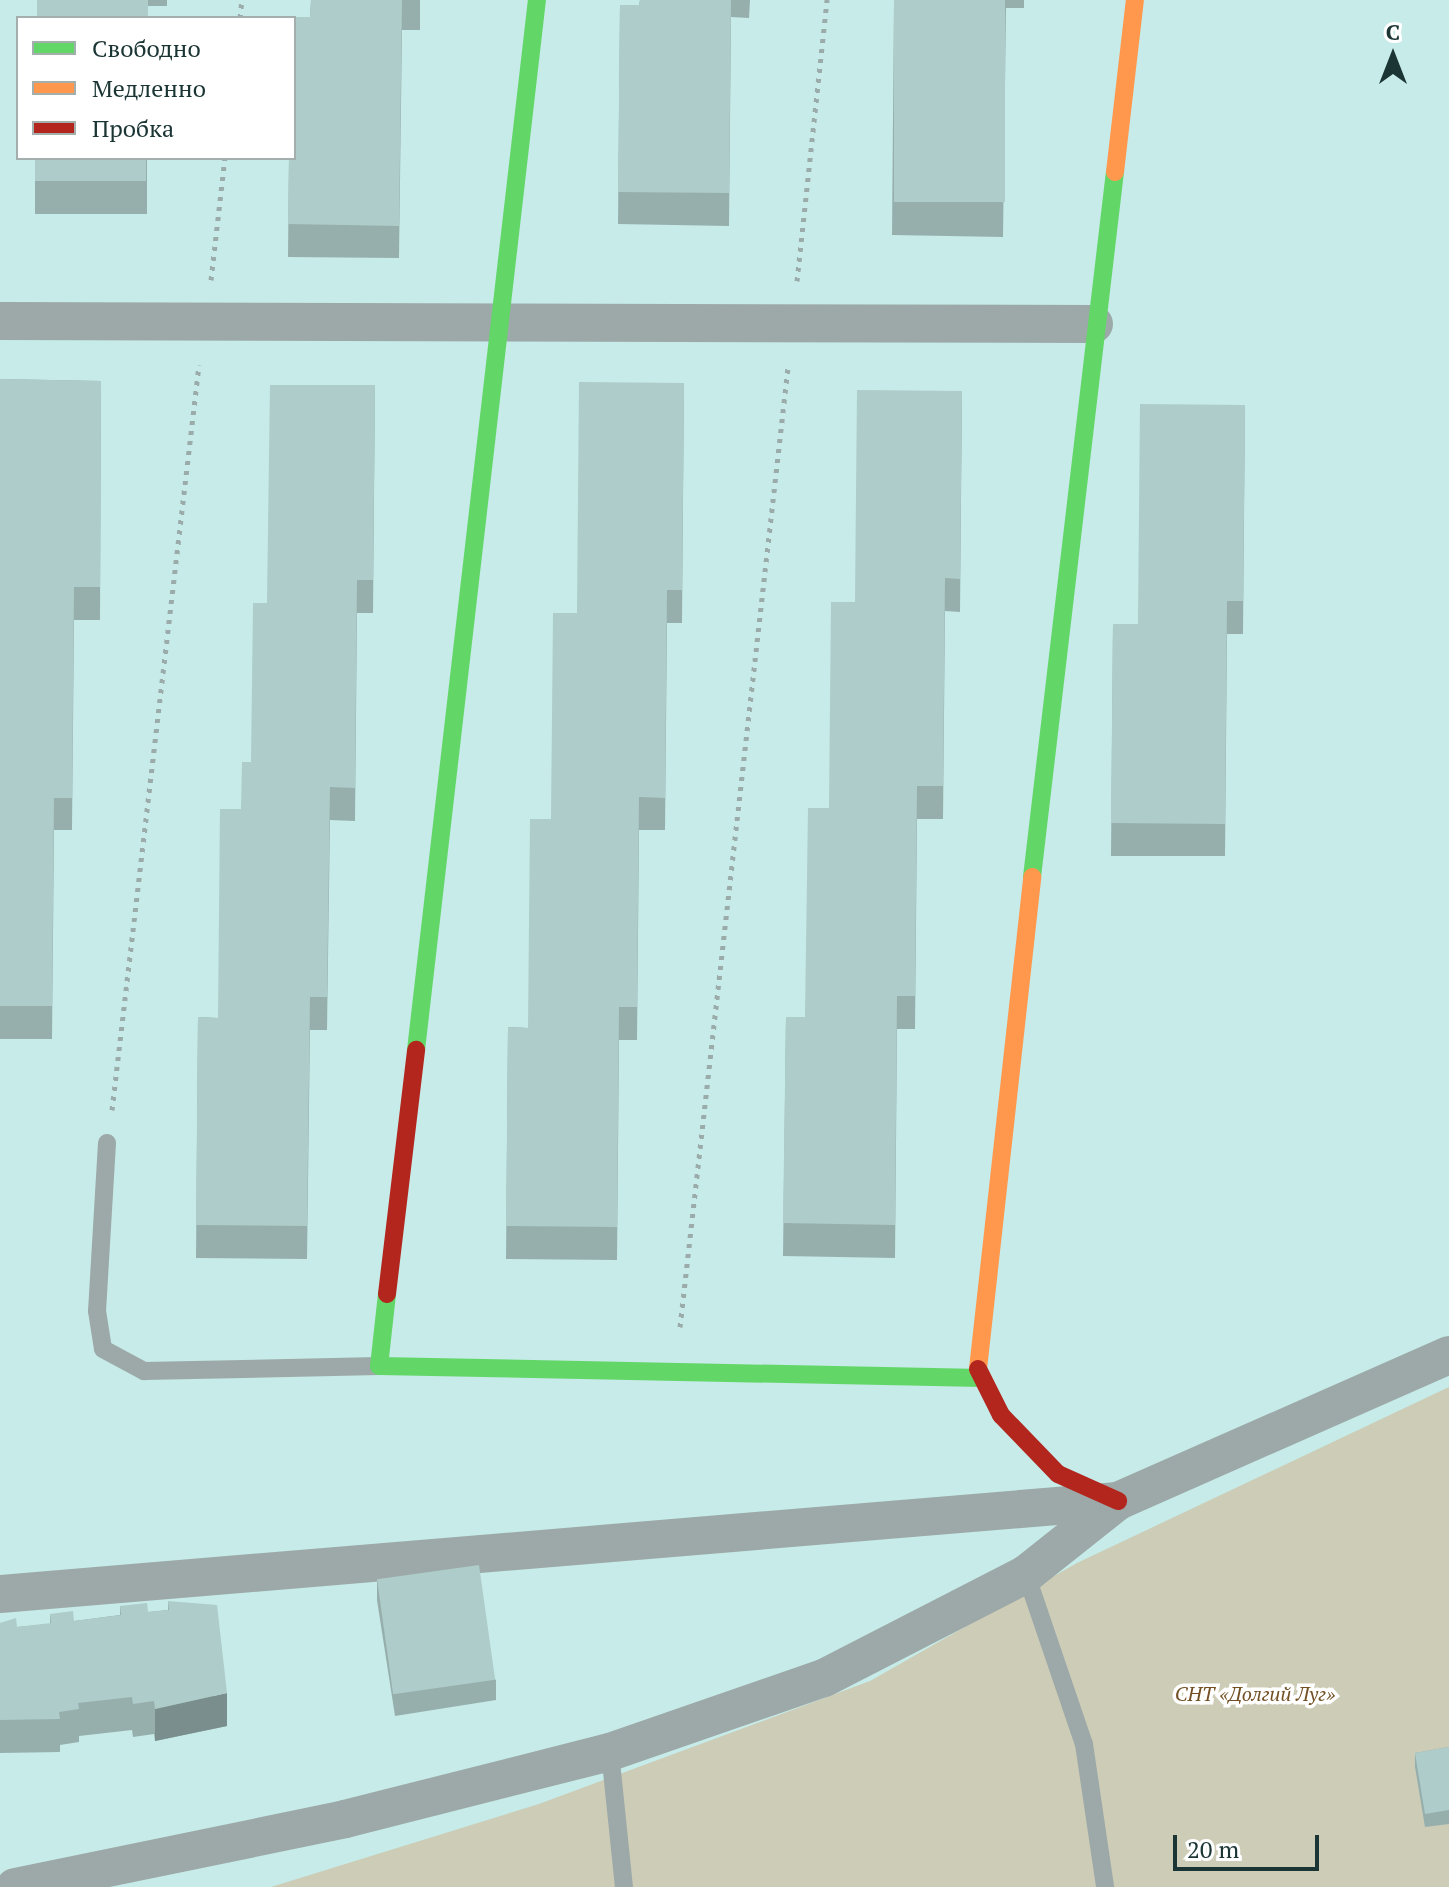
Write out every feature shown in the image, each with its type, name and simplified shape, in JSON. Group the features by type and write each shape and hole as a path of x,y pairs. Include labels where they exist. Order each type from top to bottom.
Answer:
{"street":[{"path":"537,0 379,1366 982,1378"},
{"path":"1118,1501 1058,1474 1001,1415 975,1363 1094,324 1135,0"},
{"path":"0,321 1094,324"},
{"path":"15,1887 138,1872 610,1752 824,1678 1026,1574 1118,1501 1449,1355"},
{"path":"0,1594 1118,1501"}],"lane":[{"path":"107,1143 97,1311 103,1349 144,1371 379,1366"},
{"path":"1026,1574 1084,1744 1105,1887"},
{"path":"610,1752 624,1887"}],"path":[{"path":"675,1372 827,0"},
{"path":"107,1143 225,160"}],"green space":[{"name":"СНТ «Долгий Луг»","path":"1449,1387 1449,1887 271,1887 539,1804 870,1681 1077,1563"}],"building":[{"path":"37,0 148,0 148,16 37,16"},
{"path":"311,0 402,0 399,226 288,224 289,160 296,160 296,17 310,17"},
{"path":"640,0 731,0 729,193 618,192 620,5 639,5"},
{"path":"894,0 1005,0 1005,202 894,202"},
{"path":"35,160 146,160 146,181 35,181"},
{"path":"0,379 101,381 100,587 74,587 72,798 54,798 52,1006 0,1006"},
{"path":"579,382 684,383 682,590 667,590 665,798 639,797 637,1007 619,1007 617,1227 506,1226 508,1027 528,1028 530,819 551,819 553,613 577,613"},
{"path":"270,385 375,385 373,580 357,580 355,788 330,787 327,997 310,997 307,1226 196,1225 198,1017 218,1018 220,809 241,809 242,762 251,762 253,603 267,603"},
{"path":"857,390 962,391 960,579 945,578 943,786 917,786 915,996 897,996 895,1225 783,1223 786,1017 805,1017 808,808 829,808 831,602 855,602"},
{"path":"1140,404 1245,405 1243,601 1227,601 1225,824 1111,823 1113,624 1138,624"},
{"path":"479,1565 495,1680 393,1694 377,1579"},
{"path":"168,1601 217,1605 227,1693 155,1709 154,1701 133,1704 132,1697 78,1703 79,1709 59,1712 60,1719 0,1720 0,1623 16,1618 17,1627 51,1623 50,1614 73,1611 74,1621 121,1615 120,1606 147,1603 148,1612 169,1610"},
{"path":"1449,1747 1449,1810 1425,1814 1415,1753"}],"traffic: fast":[{"path":"416,1050 537,0"},
{"path":"1032,877 1115,172"},
{"path":"387,1294 379,1366 982,1378"}],"traffic: slow":[{"path":"1115,172 1135,0"},
{"path":"978,1369 1032,877"}],"traffic: jam":[{"path":"387,1294 416,1050"},
{"path":"978,1369 1001,1415 1058,1474 1118,1501"}]}
